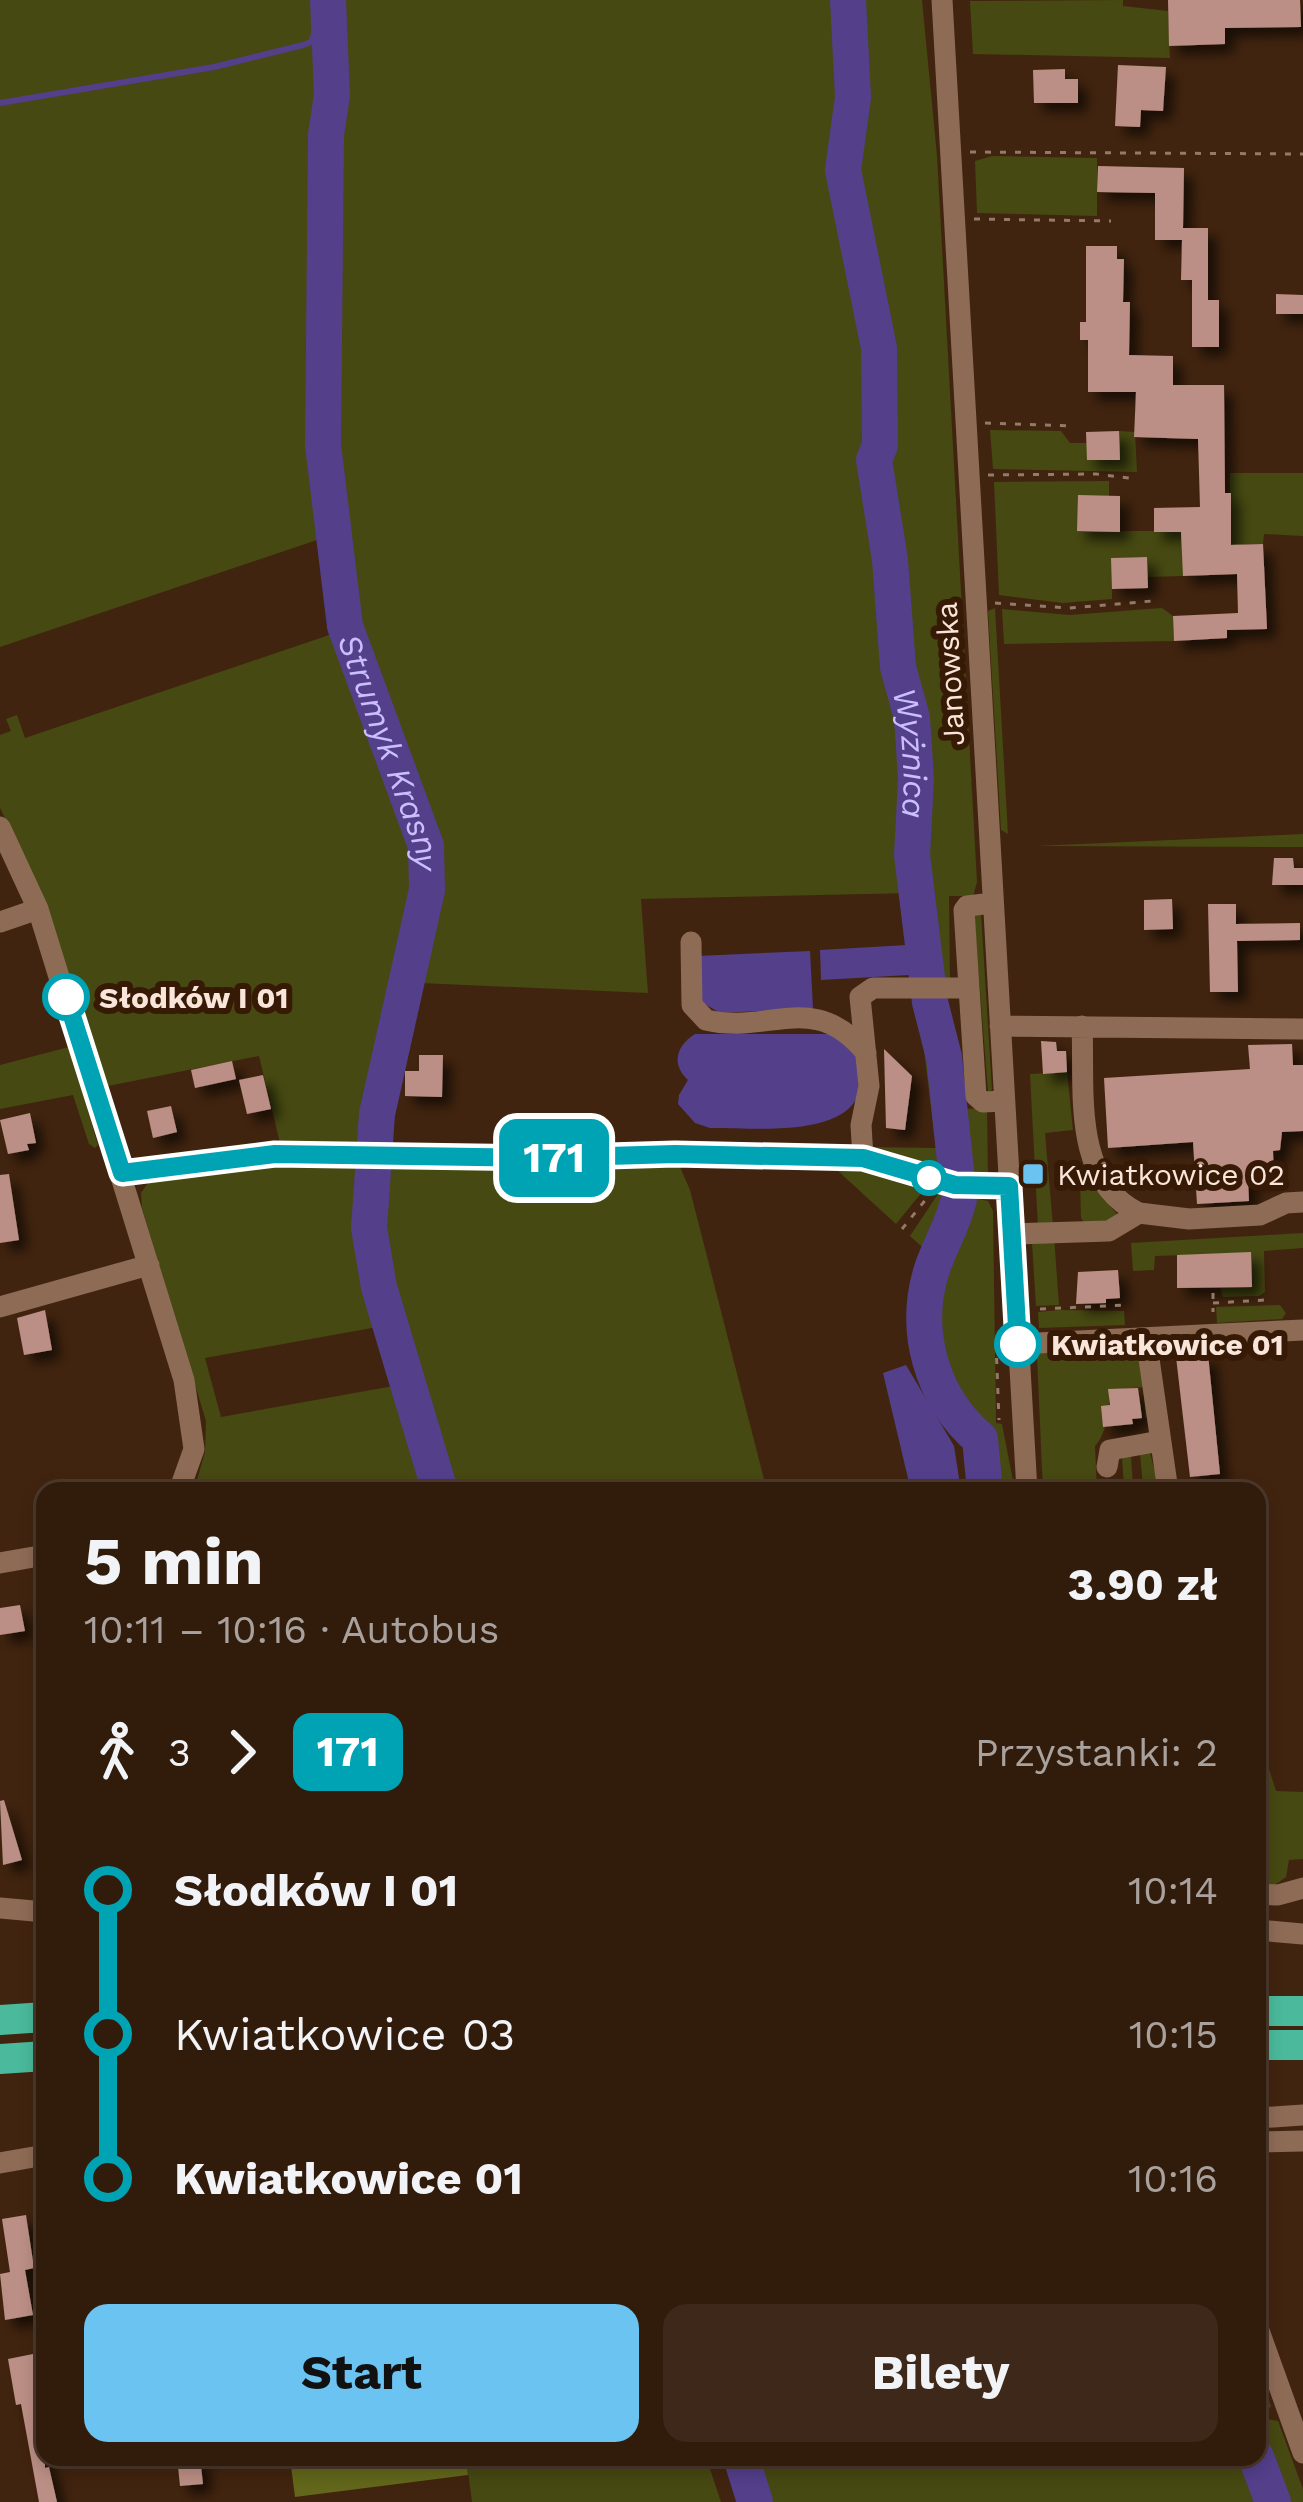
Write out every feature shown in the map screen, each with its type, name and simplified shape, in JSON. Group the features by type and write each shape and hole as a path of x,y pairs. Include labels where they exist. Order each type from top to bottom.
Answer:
{"highway":[{"path":"1266,2011 1303,2011"},
{"path":"0,2020 36,2018"},
{"path":"1266,2045 1303,2045"},
{"path":"0,2059 36,2057"}],"street":[{"name":"Janowska","path":"942,0 1026,1482"},
{"path":"0,827 38,909 122,1173 194,1426 194,1449 182,1482"},
{"path":"993,903 967,905 964,910 957,988 976,1096 983,1102 1004,1100"},
{"path":"0,922 38,909"},
{"path":"691,942 692,1005 706,1020 819,1018 847,1033 866,1054"},
{"path":"863,1158 861,1125 869,1086 860,997 873,988 957,988"},
{"path":"1000,1026 1303,1029"},
{"path":"1082,1026 1086,1132 1093,1164 1120,1201 1139,1214 1205,1220 1260,1215 1286,1203 1303,1202"},
{"path":"122,1173 275,1154 541,1158 675,1154 863,1158 939,1182 1009,1186"},
{"path":"1012,1234 1109,1231 1139,1214"},
{"path":"0,1306 149,1265"},
{"path":"1018,1344 1303,1330"},
{"path":"1146,1338 1167,1482"},
{"path":"1107,1467 1110,1450 1160,1442"},
{"path":"0,1563 36,1557"},
{"path":"1266,1894 1303,1888"},
{"path":"0,1908 36,1911"},
{"path":"1266,1931 1303,1934"},
{"path":"1266,2117 1303,2115"},
{"path":"1266,2142 1303,2141"},
{"path":"0,2163 36,2157"},
{"path":"1266,2351 1303,2453"}],"path":[{"path":"950,154 1303,154"},
{"path":"954,217 1112,221"},
{"path":"966,422 1071,426"},
{"path":"968,476 1096,474 1136,479"},
{"path":"976,603 1069,608 1152,601"},
{"path":"902,1229 939,1182"},
{"path":"1213,1293 1214,1320"},
{"path":"1213,1303 1265,1300"},
{"path":"1041,1309 1128,1305"}],"shaded area":[{"path":"0,0 323,0 326,97 321,123 315,448 323,538 0,647"},
{"path":"336,0 844,0 848,96 837,175 872,344 875,444 869,462 886,564 893,660 908,730 913,893 641,899 648,993 420,983 437,857 355,630 334,463"},
{"path":"853,0 922,0 937,156 977,882 973,896 949,896 950,983 931,982 916,854 921,781 917,719 902,667 894,558 878,461 885,448 883,350 847,169 858,101"},
{"path":"1123,0 1123,6 1168,11 1170,58 973,54 970,1"},
{"path":"992,156 1097,158 1097,216 977,213 975,161"},
{"path":"990,430 1061,431 1070,443 1087,443 1088,460 1119,460 1119,431 1135,432 1137,472 993,469"},
{"path":"1230,473 1303,473 1303,536 1264,534 1263,544 1183,547 1183,576 1148,577 1147,557 1112,558 1112,599 1063,603 999,595 994,482 1109,481 1109,496 1078,496 1078,531 1230,531"},
{"path":"995,608 1008,834 1001,830 988,611"},
{"path":"1162,608 1173,616 1174,641 1004,644 1002,609 1069,615"},
{"path":"338,632 418,849 417,891 398,981 405,982 370,1143 280,1143 259,1056 103,1087 18,844 0,808 0,735 11,731 6,719 17,715 25,738"},
{"path":"1303,834 1303,847 1036,846"},
{"path":"981,913 992,1090 988,1092 974,914"},
{"path":"907,945 909,975 821,980 820,950"},
{"path":"810,951 813,1008 720,1013 698,1000 697,956"},
{"path":"917,993 927,994 943,1058 954,1177 867,1147 936,1148"},
{"path":"941,993 958,1049 964,1109 987,1108 988,1176 959,1178 947,1057 932,994"},
{"path":"695,1034 828,1034 859,1061 858,1096 845,1111 803,1126 710,1128 695,1123 678,1104 688,1080 678,1062 680,1050"},
{"path":"69,1047 98,1145 95,1148 89,1144 73,1095 0,1109 0,1065"},
{"path":"1067,1072 1073,1130 1045,1133 1053,1226 1038,1227 1030,1074"},
{"path":"375,1164 848,1165 927,1186 896,1224 838,1171 680,1167 690,1190 765,1482 441,1482 382,1287 371,1228"},
{"path":"256,1165 366,1165 363,1227 383,1326 205,1358 221,1417 399,1385 430,1482 197,1482 205,1452 206,1421 142,1208 141,1193 151,1178"},
{"path":"1080,1177 1087,1178 1117,1214 1116,1220 1086,1225 1081,1218"},
{"path":"940,1191 954,1195 947,1224 930,1254 910,1236"},
{"path":"962,1195 988,1201 993,1211 996,1423 1002,1424 1013,1482 987,1482 982,1437 951,1402 931,1359 928,1289"},
{"path":"1303,1233 1303,1248 1264,1251 1265,1292 1259,1296 1223,1297 1220,1288 1252,1287 1250,1253 1155,1256 1154,1270 1133,1271 1131,1243"},
{"path":"1054,1236 1059,1305 1036,1306 1032,1243"},
{"path":"1280,1305 1286,1313 1282,1319 1217,1323 1216,1307"},
{"path":"1124,1311 1125,1325 1039,1328 1038,1312"},
{"path":"1130,1349 1143,1362 1150,1416 1145,1418 1144,1387 1109,1390 1107,1420 1095,1446 1097,1482 1043,1482 1037,1356"},
{"path":"906,1365 954,1446 960,1482 909,1482 883,1373"},
{"path":"1140,1453 1150,1453 1158,1482 1143,1482"},
{"path":"1131,1455 1133,1482 1124,1482 1122,1456"},
{"path":"1266,1759 1276,1791 1303,1792 1303,1859 1289,1860 1286,1877 1266,1887"},
{"path":"1266,2416 1278,2421 1303,2489 1303,2502 1277,2502 1263,2466"},
{"path":"467,2466 709,2466 721,2502 472,2502"},
{"path":"750,2466 1254,2466 1268,2502 760,2502"}],"green space":[{"path":"291,2466 467,2466 468,2475 295,2497"}],"building":[{"path":"1168,0 1300,0 1301,27 1225,28 1225,44 1169,46"},
{"path":"1118,65 1166,67 1163,111 1141,110 1140,127 1115,126"},
{"path":"1065,69 1065,79 1078,79 1078,103 1034,103 1033,70"},
{"path":"1098,166 1184,168 1183,228 1208,228 1208,300 1219,300 1219,347 1192,347 1192,280 1181,280 1182,240 1155,240 1155,193 1097,192"},
{"path":"1086,246 1117,246 1117,259 1124,259 1123,302 1130,302 1129,355 1173,356 1173,385 1224,385 1225,493 1231,493 1231,545 1263,544 1267,629 1227,630 1227,638 1174,641 1173,616 1238,613 1237,574 1183,576 1181,532 1154,532 1154,508 1200,507 1198,439 1134,437 1136,392 1088,392 1088,340 1080,340 1080,322 1086,322"},
{"path":"1276,294 1303,295 1303,314 1276,314"},
{"path":"1119,431 1120,460 1087,460 1086,432"},
{"path":"1078,495 1120,496 1120,532 1077,531"},
{"path":"1147,557 1148,588 1112,589 1111,558"},
{"path":"1274,858 1293,858 1294,868 1303,868 1303,885 1272,885"},
{"path":"1172,899 1173,929 1144,930 1144,900"},
{"path":"1208,904 1236,904 1236,924 1300,923 1300,940 1237,941 1238,992 1210,992"},
{"path":"1041,1041 1056,1042 1057,1051 1066,1051 1067,1072 1043,1074"},
{"path":"1292,1044 1293,1065 1303,1065 1303,1131 1282,1132 1280,1150 1273,1151 1274,1178 1248,1179 1249,1201 1197,1204 1193,1142 1108,1148 1104,1078 1250,1069 1248,1045"},
{"path":"884,1049 912,1076 905,1130 886,1128"},
{"path":"419,1055 443,1055 442,1097 405,1096 405,1071 419,1071"},
{"path":"232,1061 236,1079 195,1088 191,1070"},
{"path":"263,1075 271,1109 247,1114 239,1080"},
{"path":"171,1106 177,1132 153,1138 147,1111"},
{"path":"30,1113 36,1143 27,1144 29,1150 8,1154 0,1120"},
{"path":"9,1174 19,1240 0,1243 0,1175"},
{"path":"1251,1252 1252,1287 1177,1288 1177,1255"},
{"path":"1118,1270 1120,1298 1076,1304 1078,1272"},
{"path":"45,1310 52,1350 24,1355 17,1318"},
{"path":"1208,1354 1220,1474 1190,1477 1176,1357"},
{"path":"1138,1388 1142,1418 1132,1419 1133,1424 1103,1427 1101,1406 1110,1405 1108,1389"},
{"path":"20,1605 25,1631 0,1635 0,1608"},
{"path":"4,1800 22,1860 3,1865 0,1801"},
{"path":"26,2215 34,2268 25,2270 33,2315 5,2320 0,2274 10,2272 2,2219"},
{"path":"33,2354 36,2466 49,2467 57,2502 39,2502 8,2359"},
{"path":"178,2466 201,2466 203,2484 180,2486"}],"waterway":[{"name":"Strumyk Krasny","path":"328,0 332,95 326,135 323,445 345,626 426,846 427,890 377,1114 369,1228 379,1287 437,1482"},
{"name":"Wyżnica","path":"848,0 853,97 843,170 879,348 880,445 874,460 890,560 898,667 912,718 916,779 912,855 930,1002 944,1057 959,1199 926,1292 926,1339 938,1384 980,1439 984,1482"},
{"path":"0,103 214,67 303,45 311,42 320,18 329,11"},
{"name":"Strumyk Krasny","path":"744,2466 755,2502"},
{"name":"Wyżnica","path":"1259,2466 1273,2502"}],"bus line":[{"name":"171","path":"66,997 122,1173 275,1154 863,1158 939,1182 1009,1186 1018,1344"}],"place":[{"name":"Słodków I 01","path":"66,997"},
{"name":"Kwiatkowice 02","path":"1033,1174"},
{"name":"Kwiatkowice 01","path":"1018,1344"}]}
